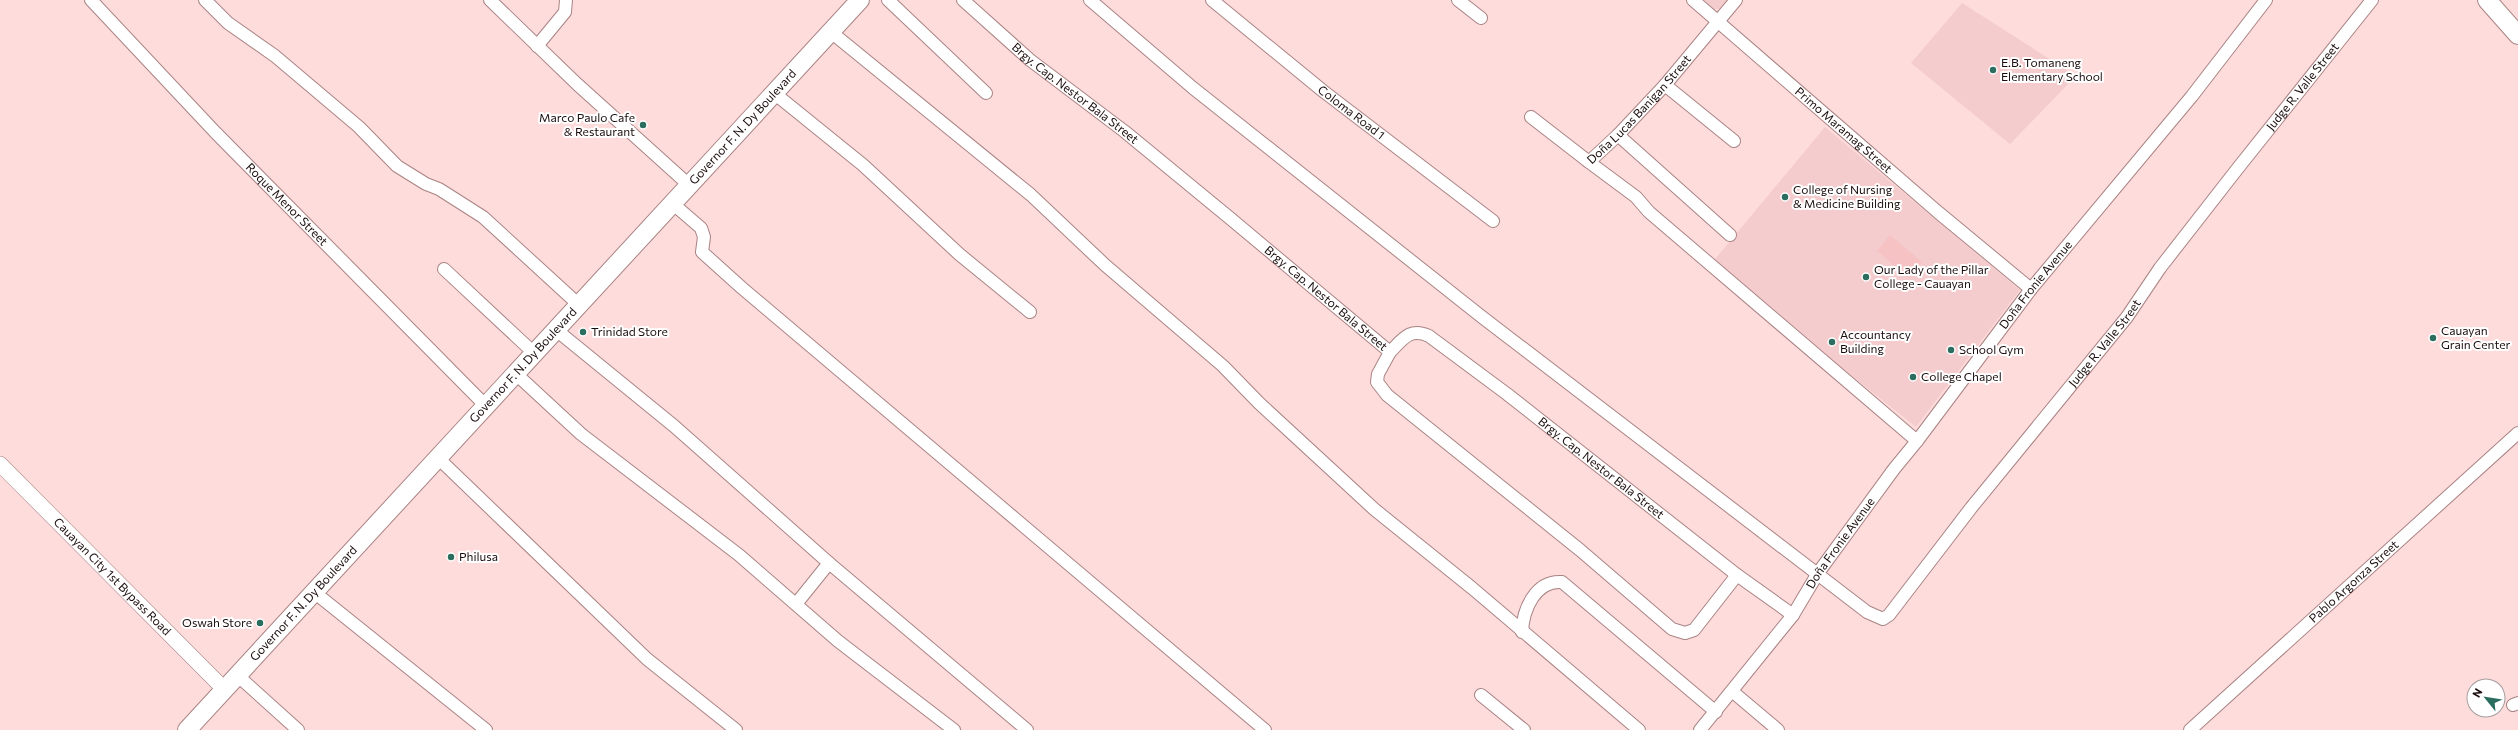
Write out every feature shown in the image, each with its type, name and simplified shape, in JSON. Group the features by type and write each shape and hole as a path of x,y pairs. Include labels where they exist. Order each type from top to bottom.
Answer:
{"highway":[{"path":"2487,0 2518,35"},
{"name":"Governor F. N. Dy Boulevard","path":"187,730 437,456 831,32 856,1"}],"main road":[{"name":"Cauayan City 1st Bypass Road","path":"0,464 224,689"}],"street":[{"name":"Roque Menor Street","path":"91,0 215,132 485,405"},
{"path":"205,0 228,23 269,51 359,127 397,166 426,184 440,189 483,217 578,304"},
{"path":"490,0 690,185"},
{"path":"538,46 566,12 566,0"},
{"path":"888,0 986,93"},
{"name":"Brgy. Cap. Nestor Bala Street","path":"963,0 1030,60 1231,218 1390,352 1411,333 1418,332 1429,336 1520,404 1737,575 1793,615"},
{"path":"1090,0 1193,88 1482,317 1818,573"},
{"name":"Coloma Road 1","path":"1212,0 1323,91 1493,221"},
{"path":"1458,0 1481,18"},
{"name":"Primo Maramag Street","path":"1693,0 1716,22 1939,213 2031,289"},
{"name":"Doña Lucas Banigan Street","path":"1531,117 1589,162 1618,135 1665,85 1716,22 1736,0"},
{"name":"Doña Fronie Avenue","path":"1700,730 1733,692 1793,615 1818,573 1894,468 1918,441 2031,289 2196,90 2266,0"},
{"name":"Judge R. Valle Street","path":"1818,573 1876,618 1883,619 1889,615 1972,508 2127,317 2160,268 2372,0"},
{"path":"831,32 1031,195 1105,265 1223,366 1325,465 1639,730"},
{"path":"1665,85 1734,141"},
{"path":"774,93 863,166 959,254 1030,312"},
{"path":"1618,135 1730,235"},
{"path":"1589,162 1636,197 1654,217 1918,441"},
{"path":"672,203 701,228 704,237 701,248 702,252 742,288 945,458 1203,680 1265,730"},
{"path":"444,269 534,353"},
{"path":"555,329 674,426 829,563 1027,730"},
{"path":"1390,352 1380,369 1377,382 1387,395 1580,550 1672,629 1685,633 1694,630 1737,575"},
{"path":"515,373 581,434 739,555 838,641 954,730"},
{"name":"Pablo Argonza Street","path":"2190,730 2518,433"},
{"path":"437,456 647,659 736,730"},
{"path":"796,604 829,563"},
{"path":"1522,632 1523,615 1527,604 1536,593 1550,582 1562,582 1716,712"},
{"path":"314,592 486,730"},
{"path":"237,675 298,730"},
{"path":"1733,692 1778,730"},
{"path":"1481,695 1524,730"}],"shaded area":[{"path":"1704,0 1729,0 1722,9 1714,9"},
{"name":"E.B. Tomaneng Elementary School","path":"1962,3 2076,76 2010,144 1911,63"},
{"name":"Our Lady of the Pillar College - Cauayan","path":"1825,127 2020,290 1916,427 1711,264"},
{"path":"1890,235 1922,262 1909,278 1877,251"}],"place":[{"name":"E.B. Tomaneng Elementary School","path":"1993,70"},
{"name":"Marco Paulo Cafe & Restaurant","path":"643,125"},
{"name":"College of Nursing & Medicine Building","path":"1785,197"},
{"name":"Our Lady of the Pillar College - Cauayan","path":"1866,277"},
{"name":"Trinidad Store","path":"583,332"},
{"name":"Cauayan Grain Center","path":"2433,338"},
{"name":"Accountancy Building","path":"1832,342"},
{"name":"School Gym","path":"1951,350"},
{"name":"College Chapel","path":"1913,377"},
{"name":"Philusa","path":"451,557"},
{"name":"Oswah Store","path":"260,623"}]}
